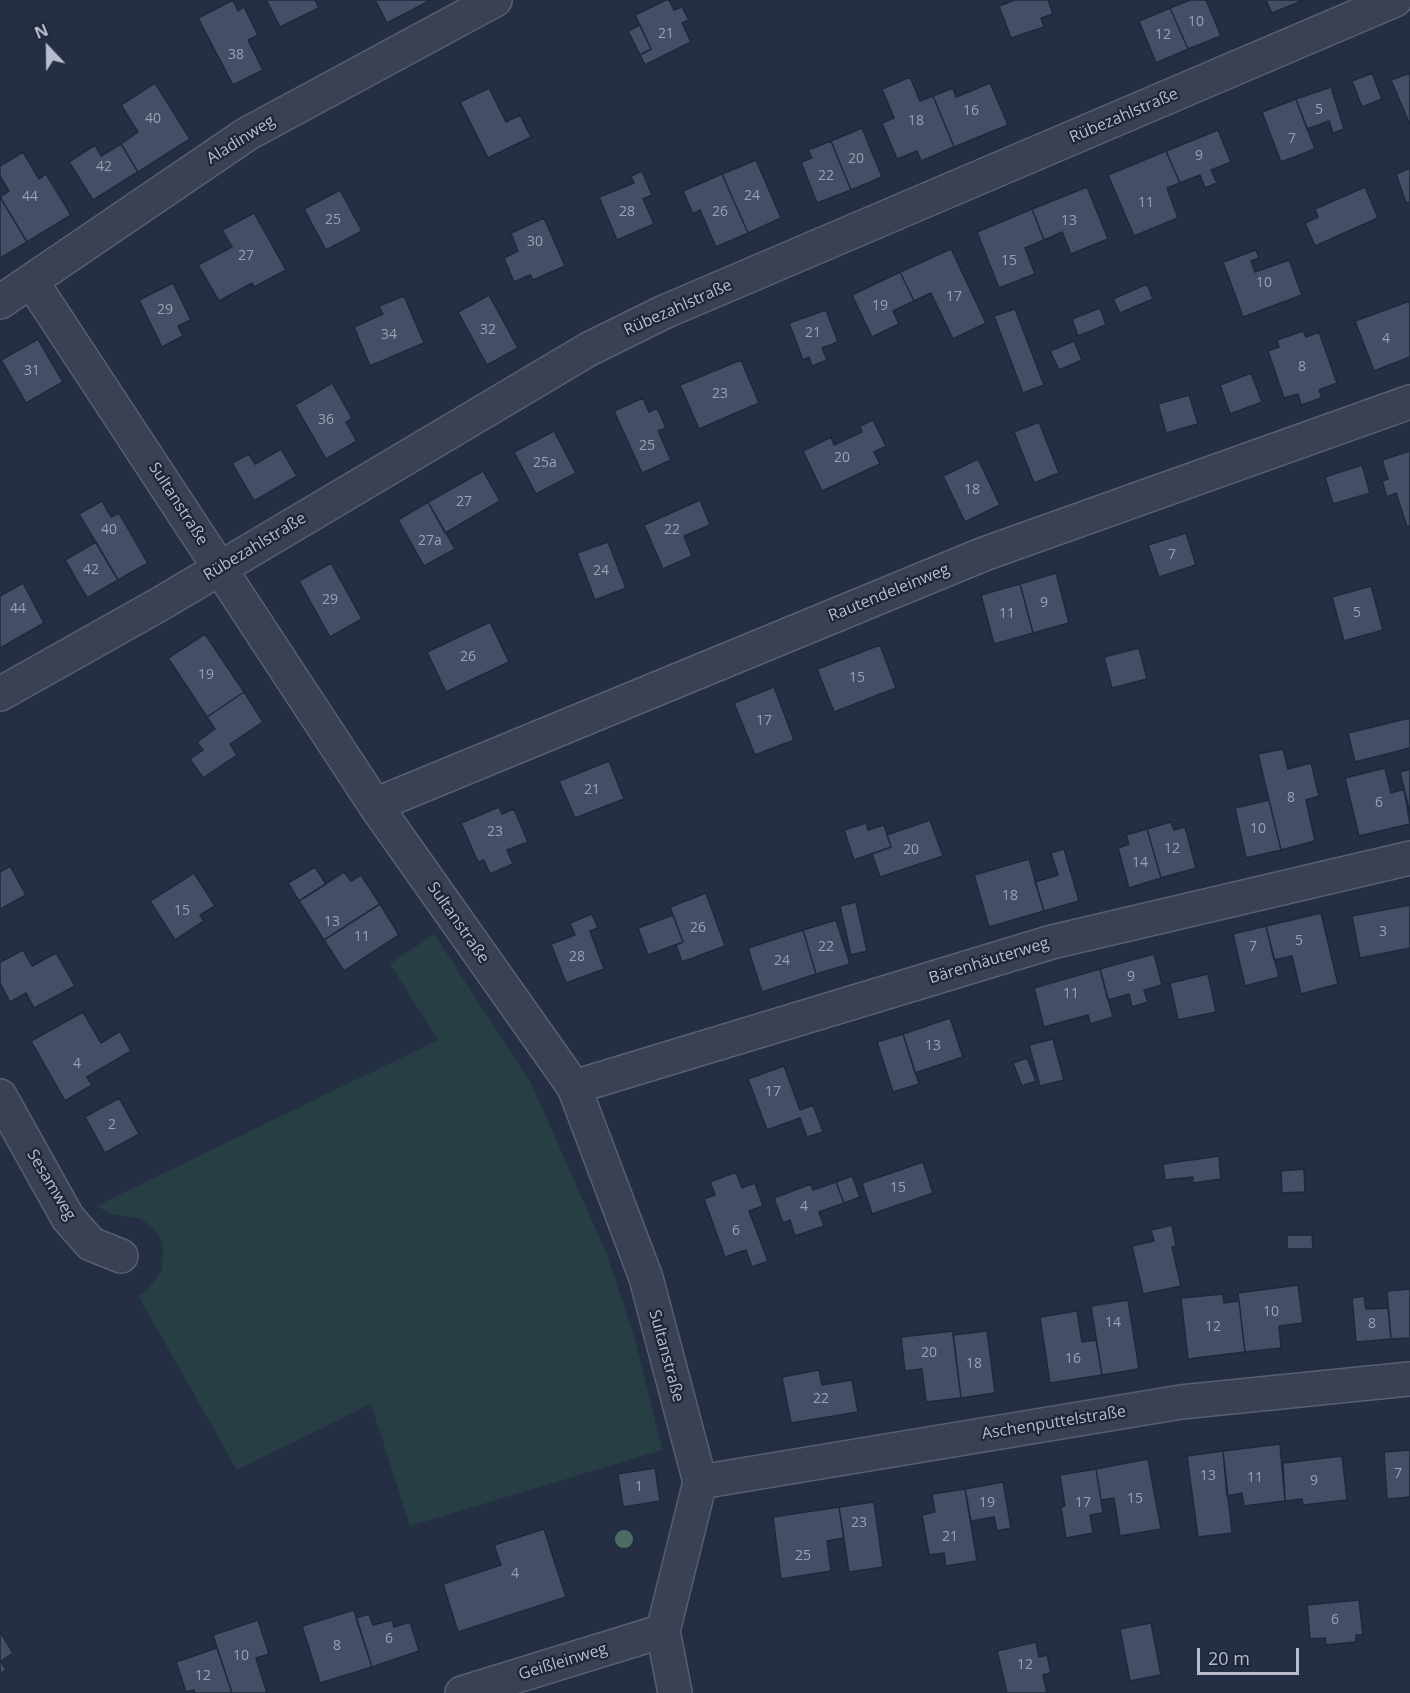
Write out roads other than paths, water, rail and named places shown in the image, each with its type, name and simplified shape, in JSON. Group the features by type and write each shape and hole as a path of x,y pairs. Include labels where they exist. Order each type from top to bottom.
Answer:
{"street":[{"name":"Aladinweg","path":"0,302 247,134 495,0"},
{"name":"Rübezahlstraße","path":"0,694 220,568 589,349 653,317 1395,0"},
{"name":"Sultanstraße","path":"32,282 375,805 574,1087 646,1278 700,1482 663,1631"},
{"name":"Rautendeleinweg","path":"375,805 984,554 1410,402"},
{"name":"Bärenhäuterweg","path":"574,1087 1052,942 1410,858"},
{"name":"Sesamweg","path":"0,1096 68,1218 91,1244 121,1256"},
{"name":"Aschenputtelstraße","path":"700,1482 1181,1402 1410,1379"},
{"name":"Geißleinweg","path":"462,1693 663,1631"},
{"path":"663,1631 675,1693"}]}
